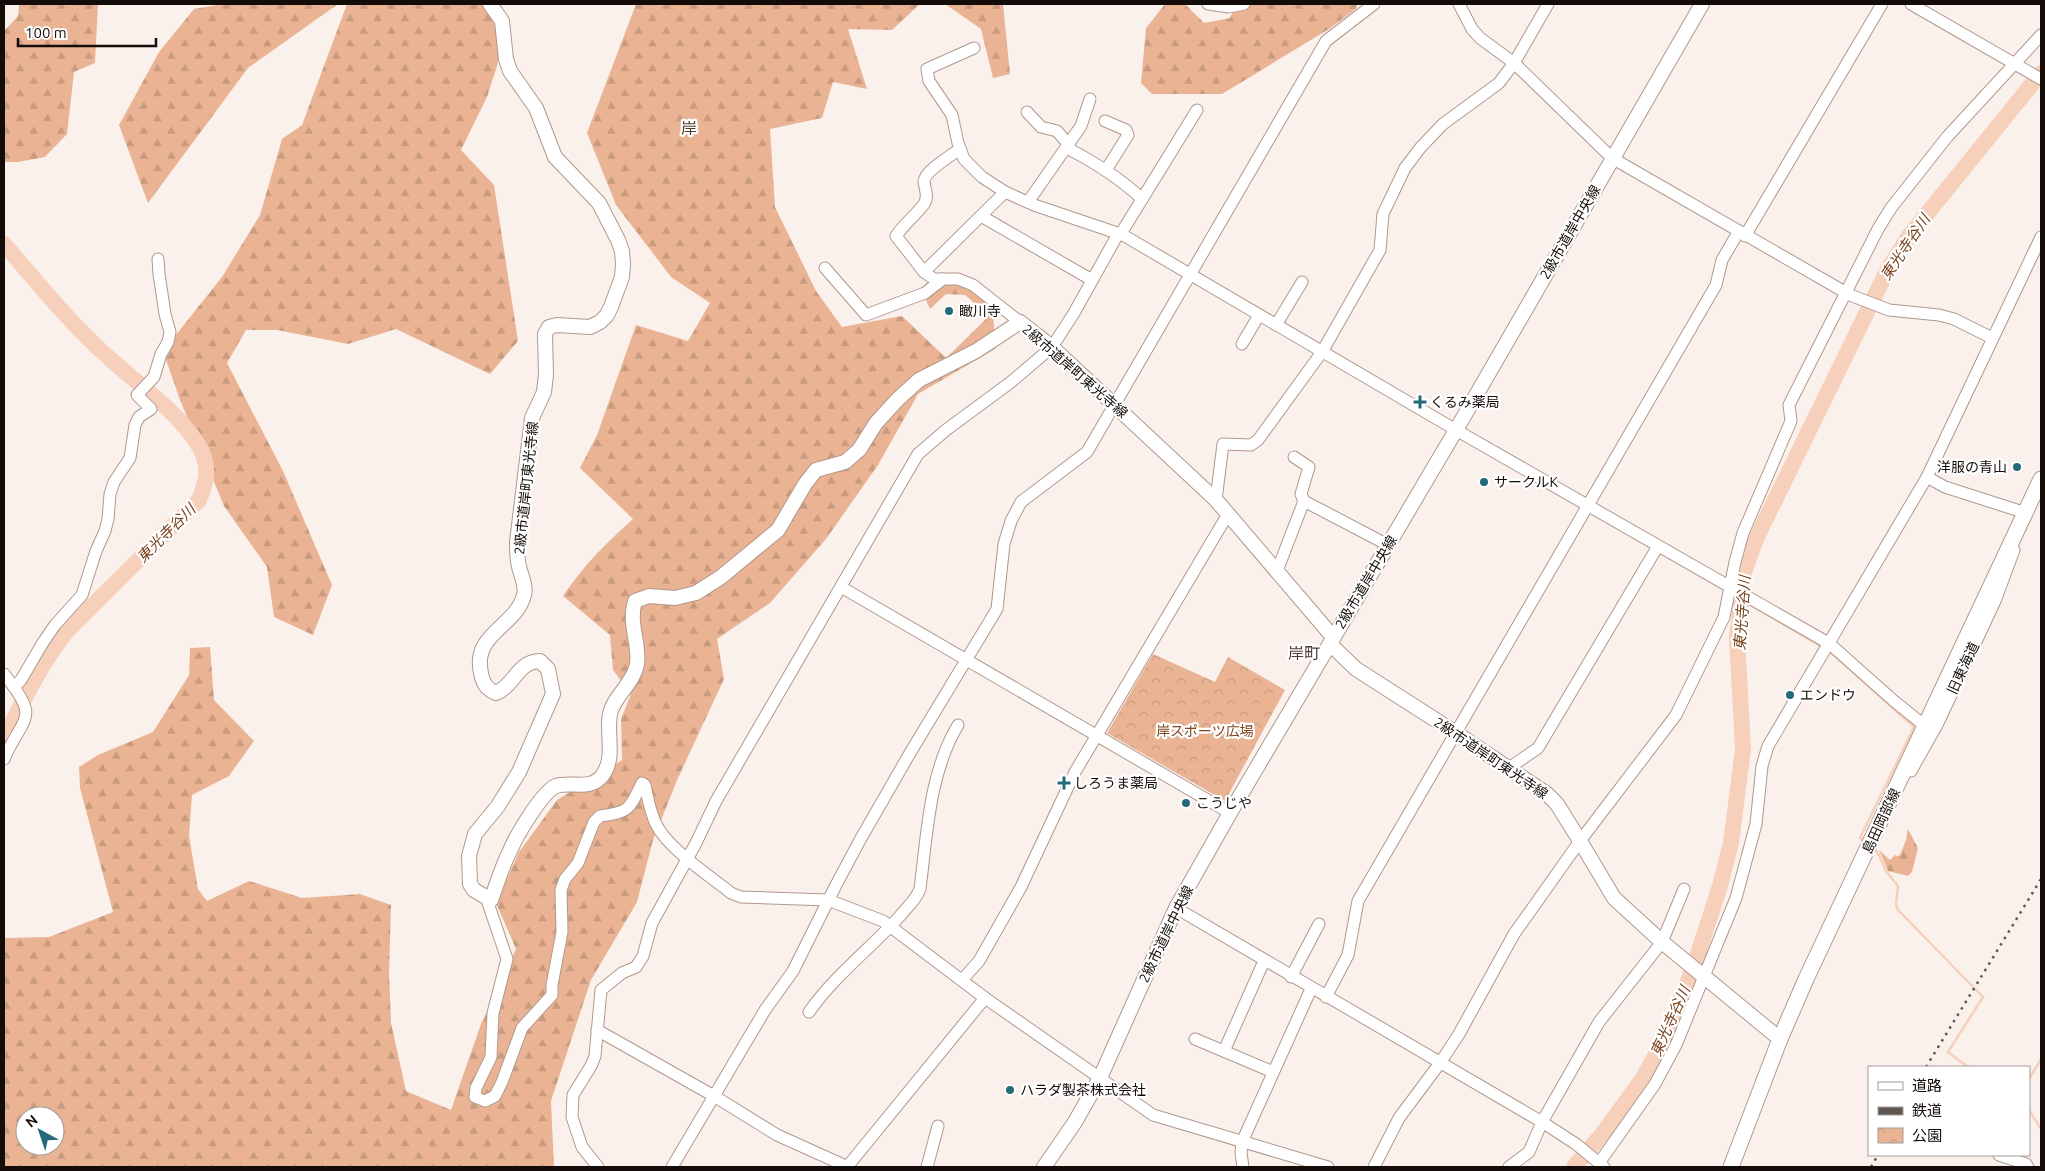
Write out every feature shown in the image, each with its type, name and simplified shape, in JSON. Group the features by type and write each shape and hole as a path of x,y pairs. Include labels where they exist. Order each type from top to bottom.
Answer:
{"main road":[{"name":"島田岡部線","path":"1731,1167 1780,1039 1806,979 2041,479"}],"street":[{"name":"2級市道岸町東光寺線","path":"490,4 502,21 506,59 510,71 536,108 555,157 599,203 618,240 622,251 623,264 622,277 611,307 607,315 600,322 590,327 557,325 550,327 545,334 546,375 544,392 532,418 517,542 518,562 524,595 518,608 484,645 480,654 479,667 482,680 488,690 496,693 502,691 522,667 531,661 540,661 548,669 553,694 519,772 498,806 476,834 469,856 470,884 474,890 491,900 510,850 534,808 549,791 556,786 592,784 601,777 609,764 610,712 634,673 637,663 631,613 635,601 649,596 675,598 696,593 721,577 778,530 805,484 816,470 845,462 859,450 876,422 920,380 976,351 1020,322 1052,347 1115,404 1216,500 1277,571 1356,669 1547,794 1557,804 1614,898 1683,960 1780,1039"},
{"path":"1208,4 1229,7 1244,4"},
{"path":"672,1167 765,1010 793,971 828,900 905,761 997,609 1004,544 1011,521 1021,502 1087,452 1326,41 1374,4"},
{"path":"1460,4 1472,29 1491,47 1514,63 1612,158 1848,294 1888,310 1939,315 1954,319 1992,338"},
{"path":"1216,500 1222,444 1251,445 1258,440 1322,352 1380,250 1383,214 1405,168 1420,147 1443,124 1499,83 1514,63 1548,4"},
{"name":"2級市道岸中央線","path":"1044,1167 1075,1122 1100,1078 1176,908 1331,640 1456,430 1702,4"},
{"path":"1326,997 1348,955 1358,902 1716,285 1722,260 1742,233 1882,4"},
{"path":"1911,4 2041,79"},
{"path":"1374,1167 1399,1118 1459,1034 1514,934 1580,841 1676,715 1724,617 1732,588 1734,562 1743,533 1791,421 1789,404 1848,294 1878,228 1947,137 2041,35"},
{"path":"974,48 927,69 929,81 952,115 964,159 982,177 1006,192 1028,202 1119,234 1830,644 1925,726"},
{"path":"1028,202 1081,126 1090,99"},
{"path":"598,1167 582,1147 577,1137 572,1117 573,1095 595,1056 601,990 622,974 636,967 643,956 652,923 688,858 716,801 918,454 946,430 1011,382 1052,347 1074,313 1119,234 1197,110"},
{"path":"1027,112 1041,127 1057,131 1068,146 1106,170 1142,199"},
{"path":"1105,121 1126,130 1128,134 1106,170"},
{"path":"960,149 927,173 924,180 927,194 925,203 896,236 924,272 934,279 958,279 973,286 1020,322"},
{"path":"924,272 1006,192"},
{"path":"981,216 1092,280"},
{"path":"1176,908 1311,989 1542,1122 1576,1144 1598,1162 1655,1084 1676,1045 1700,974 1736,898 1756,824 1762,766 1768,746 1927,477 2041,237"},
{"path":"15,688 42,644 82,595 96,551 105,531 112,488 130,458 135,424 138,417 151,408 137,395 154,376 161,354 168,342 170,332 164,314 158,274 158,259"},
{"path":"825,268 866,315 925,293 943,279"},
{"path":"1276,325 1302,282"},
{"path":"1242,344 1259,315"},
{"path":"1294,457 1310,467 1301,494 1304,501 1388,545"},
{"path":"1927,477 1945,487 2026,513"},
{"path":"1277,571 1304,501"},
{"name":"旧東海道","path":"1883,815 1938,723 1987,618 2011,560 2026,513"},
{"path":"962,980 980,961 1021,887 1076,772 1228,514"},
{"path":"1509,768 1538,748 1658,546"},
{"path":"842,586 1230,813"},
{"path":"4,674 15,688 26,709 26,720 4,759"},
{"path":"809,1012 835,980 890,927 917,896 920,888 930,814 940,766 947,743 958,725"},
{"path":"486,898 507,959 494,1013 491,1057 476,1088 475,1097 485,1101 495,1096 522,1028 552,995 552,985 562,932 561,890 565,879 578,863 594,822 600,816 620,813 631,806 642,783 645,785 657,827 672,845 731,893 741,897 828,900 883,921 985,998 1153,1115 1328,1167"},
{"path":"1509,1167 1529,1152 1542,1122 1599,1022 1662,942 1684,889"},
{"path":"1291,977 1319,924"},
{"path":"1224,1051 1264,961"},
{"path":"1243,1167 1242,1142 1311,989"},
{"path":"597,1030 714,1096 777,1135 847,1167 985,998"},
{"path":"1196,1039 1273,1072"},
{"path":"927,1167 938,1126"},
{"path":"2002,1156 2026,1164 2028,1167"}],"green space":[{"path":"19,4 98,4 95,63 74,72 67,134 45,157 18,162 4,162 4,31 18,16"},
{"path":"223,4 338,4 248,68 148,203 119,125 159,52 194,9"},
{"path":"347,4 486,4 500,28 498,63 487,97 461,150 494,185 518,341 490,374 396,329 348,344 277,330 246,330 227,363 283,471 332,585 313,635 274,617 267,567 224,506 180,400 163,351 222,277 260,215 282,139 302,125"},
{"path":"636,4 920,4 892,30 848,29 867,89 833,82 822,118 770,129 775,207 816,291 842,327 902,316 946,358 989,316 965,295 946,294 930,309 924,296 945,282 968,285 993,309 995,349 918,394 878,465 826,539 770,603 717,639 724,679 678,778 653,840 637,902 591,980 551,1101 554,1167 4,1167 4,938 49,937 113,912 80,788 79,767 98,755 153,732 189,675 190,648 210,647 214,700 254,741 229,776 192,795 189,836 198,889 207,901 249,881 302,898 360,894 391,905 389,973 391,1023 406,1091 451,1110 481,1024 516,949 496,903 519,852 557,800 622,760 621,719 631,694 613,670 610,635 563,596 595,555 633,519 580,468 597,435 636,325 688,341 710,303 671,277 616,205 587,133"},
{"path":"945,4 1003,4 1010,74 993,78 981,29"},
{"path":"1165,4 1185,4 1204,23 1230,18 1236,4 1357,4 1356,9 1329,29 1222,94 1152,94 1141,83 1146,28"},
{"name":"岸スポーツ広場","path":"1153,654 1215,682 1228,657 1285,690 1225,801 1107,733"},
{"path":"1908,829 1918,848 1912,872 1908,876 1888,871 1879,850 1890,860 1895,855 1900,855"}],"waterway":[{"name":"東光寺谷川","path":"1574,1167 1604,1132 1643,1078 1662,1043 1693,969 1720,886 1731,843 1743,749 1737,638 1744,572 1756,539 1888,269 1909,236 2041,73"},
{"name":"東光寺谷川","path":"4,244 80,330 178,419 197,443 206,464 206,478 199,500 68,630 49,656 33,683 4,739"},
{"path":"1756,608 1822,647"},
{"path":"1829,651 1914,727 1860,838 1864,841"},
{"path":"1874,849 1878,853 1886,871 1898,886 1896,904 1898,910 1983,997 1948,1052 1967,1066"},
{"path":"2030,1077 2041,1059"},
{"path":"2030,1112 2041,1129"}],"railway":[{"path":"1927,1066 2041,879"},
{"path":"1871,1167 1877,1156"}],"place":[{"name":"瞰川寺","path":"949,311"},
{"name":"くるみ薬局","path":"1420,402"},
{"name":"洋服の青山","path":"2017,467"},
{"name":"サークルK","path":"1484,482"},
{"name":"エンドウ","path":"1790,695"},
{"name":"しろうま薬局","path":"1064,783"},
{"name":"こうじや","path":"1186,803"},
{"name":"ハラダ製茶株式会社","path":"1010,1090"}],"district":[{"name":"岸","path":"689,128"},
{"name":"岸町","path":"1304,653"}]}
